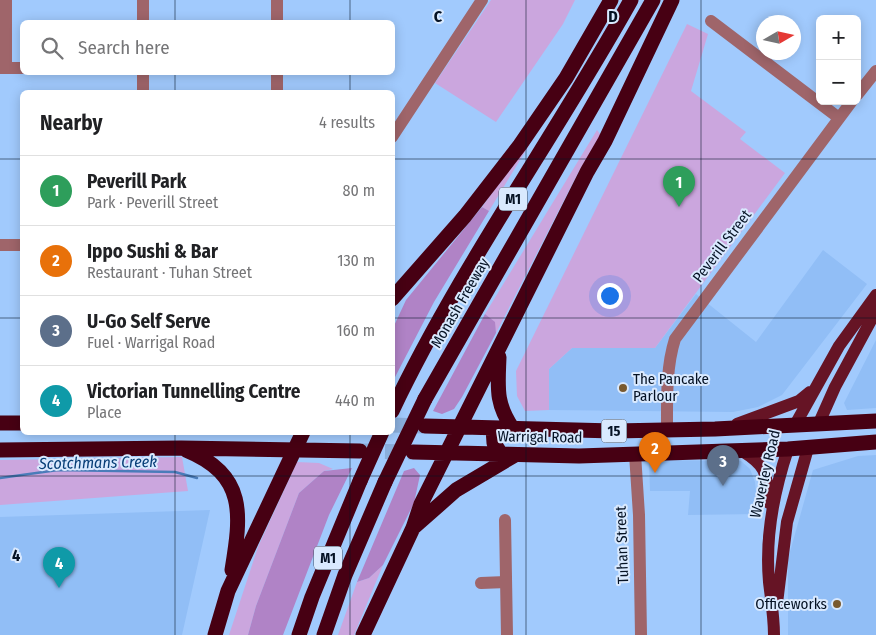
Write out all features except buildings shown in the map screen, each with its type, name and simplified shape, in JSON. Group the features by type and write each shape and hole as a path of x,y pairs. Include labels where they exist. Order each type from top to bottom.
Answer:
{"highway":[{"path":"395,296 465,216 520,144 566,78 611,0"},
{"name":"Monash Freeway","path":"395,405 461,283 570,106 631,0"},
{"name":"Monash Freeway","path":"324,635 345,575 425,399 653,0"},
{"path":"363,635 413,528 421,504 587,172 605,141 672,0"},
{"path":"500,348 497,391 504,415 513,429"},
{"name":"Warrigal Road","path":"425,426 513,429 667,430 876,422"},
{"path":"0,423 20,423"},
{"name":"Waverley Road","path":"808,448 819,424"},
{"name":"Waverley Road","path":"788,449 795,425"},
{"path":"493,428 494,443 501,454"},
{"path":"228,591 302,435"},
{"name":"M1","path":"299,635 312,597 381,435"},
{"name":"Warrigal Road","path":"413,452 579,456 788,449 876,442"},
{"path":"181,448 199,456 216,467 234,496 239,516 239,528 228,591 215,635"},
{"path":"0,450 181,448 360,450"},
{"path":"413,528 456,490 517,455"}],"main road":[{"name":"Waverley Road","path":"795,425 812,391 839,346 876,295"},
{"name":"Waverley Road","path":"819,424 835,387 876,311"},
{"path":"715,429 769,413 799,401 812,391"},
{"name":"Waverley Road","path":"774,629 787,522 808,448"},
{"name":"Waverley Road","path":"774,629 769,581 770,525 778,483 788,449"},
{"path":"742,451 760,463 764,469 770,525"}],"street":[{"path":"6,0 3,68 20,68"},
{"path":"143,20 144,0"},
{"path":"277,0 277,20"},
{"path":"395,132 482,0"},
{"path":"711,21 839,118"},
{"path":"861,90 876,71"},
{"path":"143,75 143,90"},
{"path":"277,75 277,90"},
{"name":"Peverill Street","path":"667,430 669,382 675,339 849,105"},
{"path":"0,245 20,245"},
{"name":"Tuhan Street","path":"635,454 639,515 641,635"},
{"path":"505,520 507,635"},
{"path":"481,582 506,582"}],"shaded area":[{"path":"491,0 575,0 563,24 496,122 435,83"},
{"path":"687,24 708,34 691,91 746,132 740,139 785,173 655,348 572,348 549,369 549,410 525,411 517,396 516,371"},
{"path":"597,130 600,134 599,142 579,171 496,333 494,322 485,314"},
{"path":"525,147 528,147 489,211 482,207"},
{"path":"482,207 489,211 434,302 395,377 395,324 406,300"},
{"path":"823,250 867,284 782,395 758,407 733,412 549,410 549,369 572,348 655,348 696,294 756,342"},
{"path":"485,314 495,322 496,333 462,397 454,409 442,414 433,411"},
{"path":"876,340 876,408 847,410 844,403"},
{"path":"876,455 876,635 788,635 788,559 813,470 858,456"},
{"path":"182,457 188,491 0,505 0,460"},
{"path":"649,460 741,461 750,469 755,482 758,514 688,515 690,491 650,491"},
{"path":"297,462 319,463 333,469 324,471 299,493 256,606 248,635 229,635 258,547"},
{"path":"352,468 329,515 283,635 248,635 256,606 299,493 324,471"},
{"path":"414,468 420,475 414,503 383,565 369,578 357,582 404,471"},
{"path":"210,510 182,635 0,635 0,517"},
{"path":"383,565 354,635 338,635 357,582 369,578"}],"waterway":[{"name":"Scotchmans Creek","path":"0,478 58,470 175,472 197,478"}],"tunnel":[{"path":"395,425 423,426"},
{"path":"362,451 411,452"}],"place":[{"name":"Peverill Park","path":"679,207"},
{"name":"The Pancake Parlour","path":"623,388"},
{"name":"Ippo Sushi & Bar","path":"655,473"},
{"name":"U-Go Self Serve","path":"723,486"},
{"name":"Victorian Tunnelling Centre","path":"59,588"},
{"name":"Officeworks","path":"837,604"}]}
